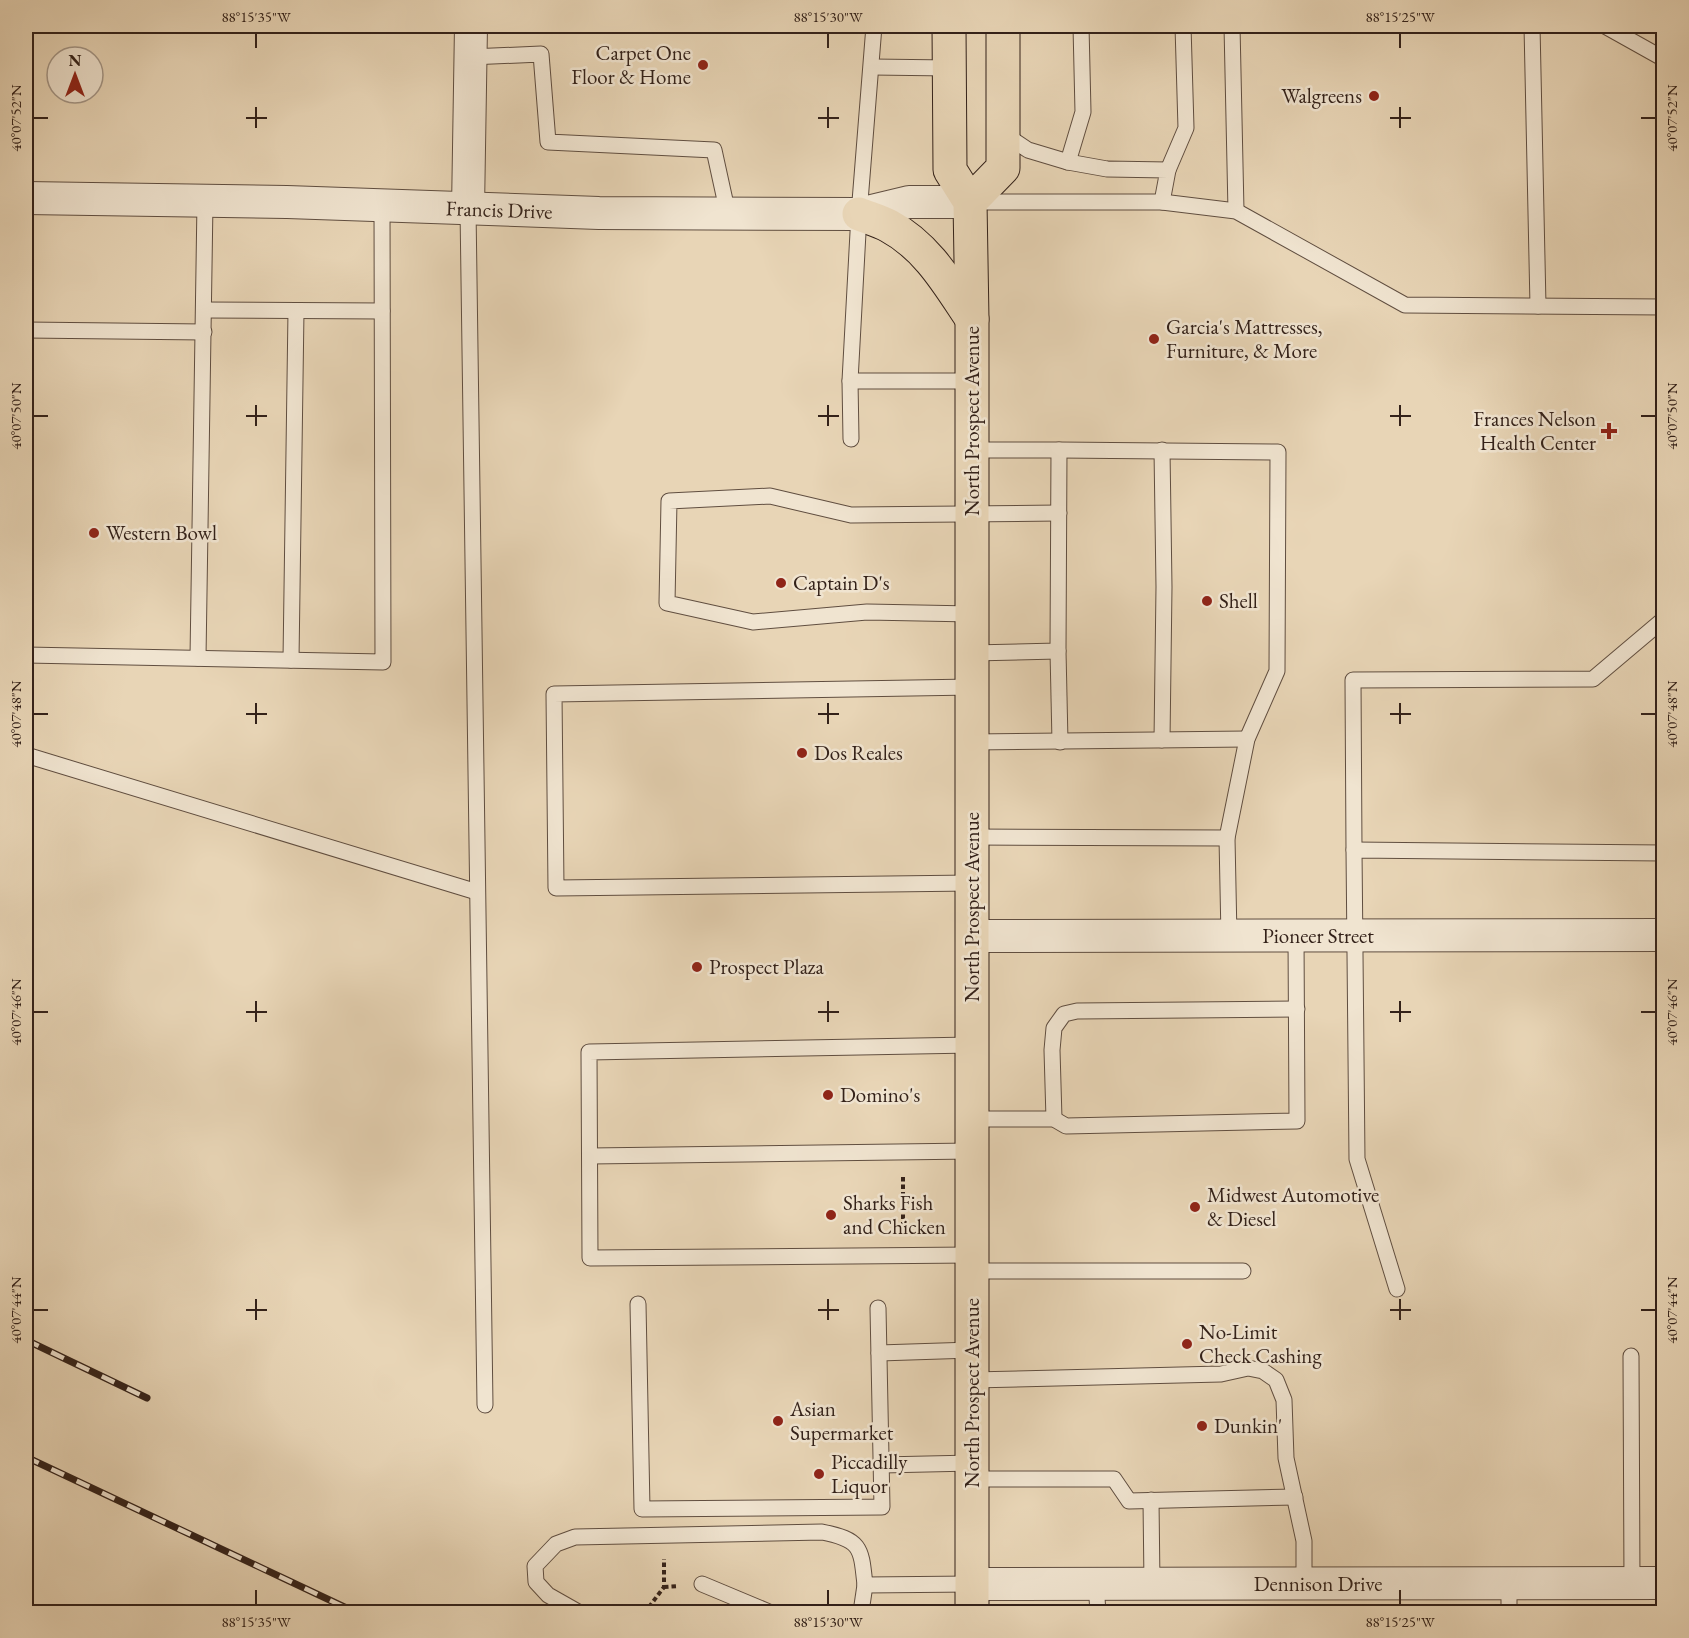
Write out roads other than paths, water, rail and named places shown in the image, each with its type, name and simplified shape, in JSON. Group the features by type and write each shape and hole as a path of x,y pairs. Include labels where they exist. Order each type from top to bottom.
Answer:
{"main road":[{"path":"949,26 950,170 970,202 1003,168 1003,26"},
{"name":"North Prospect Avenue","path":"970,202 972,319 972,1598"},
{"path":"859,214 889,226 908,238 938,268 972,319"}],"street":[{"path":"468,209 471,26"},
{"name":"Francis Drive","path":"26,198 599,213 728,214 859,214 909,202 970,202"},
{"name":"Pioneer Street","path":"972,936 1664,935"},
{"name":"Dennison Drive","path":"972,1598 1097,1598 1152,1584 1304,1584 1509,1598 1632,1583 1664,1583"}],"lane":[{"path":"851,439 850,381 859,214 874,26"},
{"path":"1068,162 1083,112 1081,26"},
{"path":"1162,202 1168,170 1186,128 1183,26"},
{"path":"1232,26 1236,211"},
{"path":"1532,26 1538,306"},
{"path":"1605,26 1664,59"},
{"path":"470,57 541,54 548,142 714,150 728,214"},
{"path":"872,67 950,68"},
{"path":"1002,133 1028,150 1068,162 1107,169 1168,170"},
{"path":"198,658 206,202"},
{"path":"970,202 1162,202 1236,211 1405,305 1664,307"},
{"path":"26,655 383,662 382,206"},
{"path":"468,209 485,1405"},
{"path":"204,310 382,311"},
{"path":"291,660 296,311"},
{"path":"26,330 204,332"},
{"path":"850,381 972,381"},
{"path":"972,450 1278,452 1277,671 1247,740 1227,838 1229,937"},
{"path":"1059,450 1060,742"},
{"path":"1162,450 1164,587 1162,740"},
{"path":"972,614 867,612 753,622 667,603 669,501 770,496 852,515 1059,513"},
{"path":"1397,1289 1357,1159 1353,680 1593,679 1664,619"},
{"path":"972,652 1058,651"},
{"path":"972,687 554,694 554,706 556,888 972,883"},
{"path":"972,742 1247,740"},
{"path":"26,755 477,892"},
{"path":"972,837 1227,838"},
{"path":"1354,850 1664,853"},
{"path":"590,1156 972,1135 1054,1119 1066,1126 1297,1121 1296,936"},
{"path":"1054,1119 1052,1050 1054,1028 1064,1014 1077,1011 1297,1009"},
{"path":"972,1045 589,1052 590,1258 972,1263 1244,1271"},
{"path":"638,1304 642,1509 882,1507 878,1308"},
{"path":"879,1353 972,1365 1221,1374 1248,1368 1263,1371 1276,1380 1284,1400 1286,1458 1304,1541 1304,1584"},
{"path":"1631,1356 1632,1583"},
{"path":"882,1465 1114,1479 1129,1501 1295,1497"},
{"path":"1151,1500 1152,1584"},
{"path":"578,1612 567,1608 536,1582 535,1566 556,1544 575,1537 822,1532 842,1536 855,1544 862,1556 866,1585 861,1612"},
{"path":"702,1584 769,1612"},
{"path":"866,1585 972,1598"}],"railway":[{"path":"26,1340 147,1398"},
{"path":"26,1457 355,1612"}],"place":[{"name":"Carpet One Floor & Home","path":"703,65"},
{"name":"Walgreens","path":"1374,96"},
{"name":"Garcia's Mattresses, Furniture, & More","path":"1154,339"},
{"name":"Frances Nelson Health Center","path":"1609,431"},
{"name":"Western Bowl","path":"94,533"},
{"name":"Captain D's","path":"781,583"},
{"name":"Shell","path":"1207,601"},
{"name":"Dos Reales","path":"802,753"},
{"name":"Prospect Plaza","path":"697,967"},
{"name":"Domino's","path":"828,1095"},
{"name":"Midwest Automotive & Diesel","path":"1195,1207"},
{"name":"Sharks Fish and Chicken","path":"831,1215"},
{"name":"No-Limit Check Cashing","path":"1187,1344"},
{"name":"Asian Supermarket","path":"778,1421"},
{"name":"Dunkin'","path":"1202,1426"},
{"name":"Piccadilly Liquor","path":"819,1474"}]}
